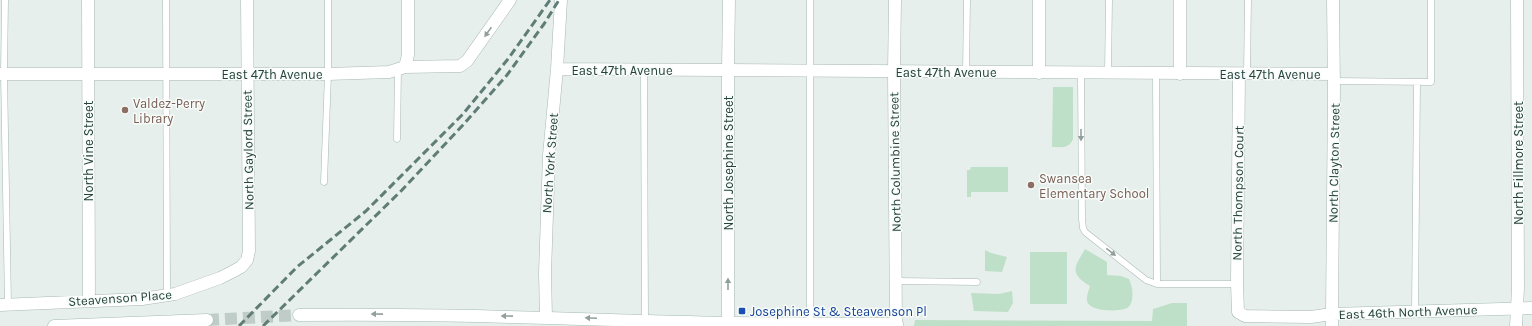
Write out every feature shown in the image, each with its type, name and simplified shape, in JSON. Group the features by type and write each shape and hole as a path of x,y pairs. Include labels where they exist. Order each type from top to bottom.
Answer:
{"street":[{"name":"North Vine Street","path":"88,0 88,301"},
{"name":"North Gaylord Street","path":"247,0 249,251"},
{"path":"401,68 408,55 408,0"},
{"name":"East 47th Avenue","path":"2,74 328,74 389,72 401,68 456,66 464,64 488,34 510,0"},
{"name":"North York Street","path":"547,321 545,265 548,162 562,0"},
{"name":"North Josephine Street","path":"728,324 729,0"},
{"name":"North Columbine Street","path":"895,0 894,72 897,281 896,325"},
{"path":"1039,0 1039,73"},
{"path":"1180,0 1180,74"},
{"name":"North Clayton Street","path":"1332,320 1334,78 1333,0"},
{"name":"North Fillmore Street","path":"1516,323 1518,308 1517,0"},
{"name":"East 47th Avenue","path":"557,69 1243,74 1334,78"},
{"name":"North Thompson Court","path":"1238,312 1237,284 1243,74"},
{"name":"Steavenson Place","path":"4,305 142,299 167,296 191,290 232,272 241,267 246,260 249,251"},
{"name":"East 46th North Avenue","path":"1238,312 1245,316 1311,317 1332,320 1415,311 1532,308"},
{"path":"299,315 369,314 547,321 645,320 728,324 896,325"},
{"path":"54,326 207,320"}],"lane":[{"path":"4,305 2,74 5,0"},
{"path":"166,0 167,296"},
{"path":"324,182 328,74 328,0"},
{"path":"810,0 810,324"},
{"path":"966,72 967,0"},
{"path":"1108,73 1109,0"},
{"path":"1243,74 1248,0"},
{"path":"1334,78 1431,82 1431,0"},
{"path":"397,138 401,68"},
{"path":"644,70 645,320"},
{"path":"1081,73 1082,224 1086,232 1089,236 1146,280 1157,284 1237,284"},
{"path":"1156,74 1157,284"},
{"path":"1415,311 1417,82"},
{"path":"897,281 978,282"}],"green space":[{"path":"1053,87 1073,87 1073,139 1067,146 1064,147 1052,147"},
{"path":"971,167 1008,167 1008,192 971,192 971,197 967,197 967,170 970,170"},
{"path":"1085,249 1107,262 1107,275 1121,276 1129,279 1132,286 1132,299 1130,306 1118,310 1105,310 1089,305 1087,297 1090,286 1076,274 1076,266"},
{"path":"985,250 1007,257 1002,272 985,271"},
{"path":"1030,252 1067,252 1067,304 1030,304"},
{"path":"1012,291 1013,303 1008,312 974,311 971,293 999,294"},
{"path":"1172,303 1187,303 1187,326 914,326 915,320 1152,321 1153,309"}],"tunnel":[{"path":"207,320 299,315"}],"railway":[{"path":"239,326 297,267 366,211 463,114 508,59 550,0"},
{"path":"263,326 402,190 462,126 507,75 544,24 559,0"}],"place":[{"name":"Valdez-Perry Library","path":"125,110"},
{"name":"Swansea Elementary School","path":"1031,185"},
{"name":"Josephine St & Steavenson Pl","path":"742,311"}]}
